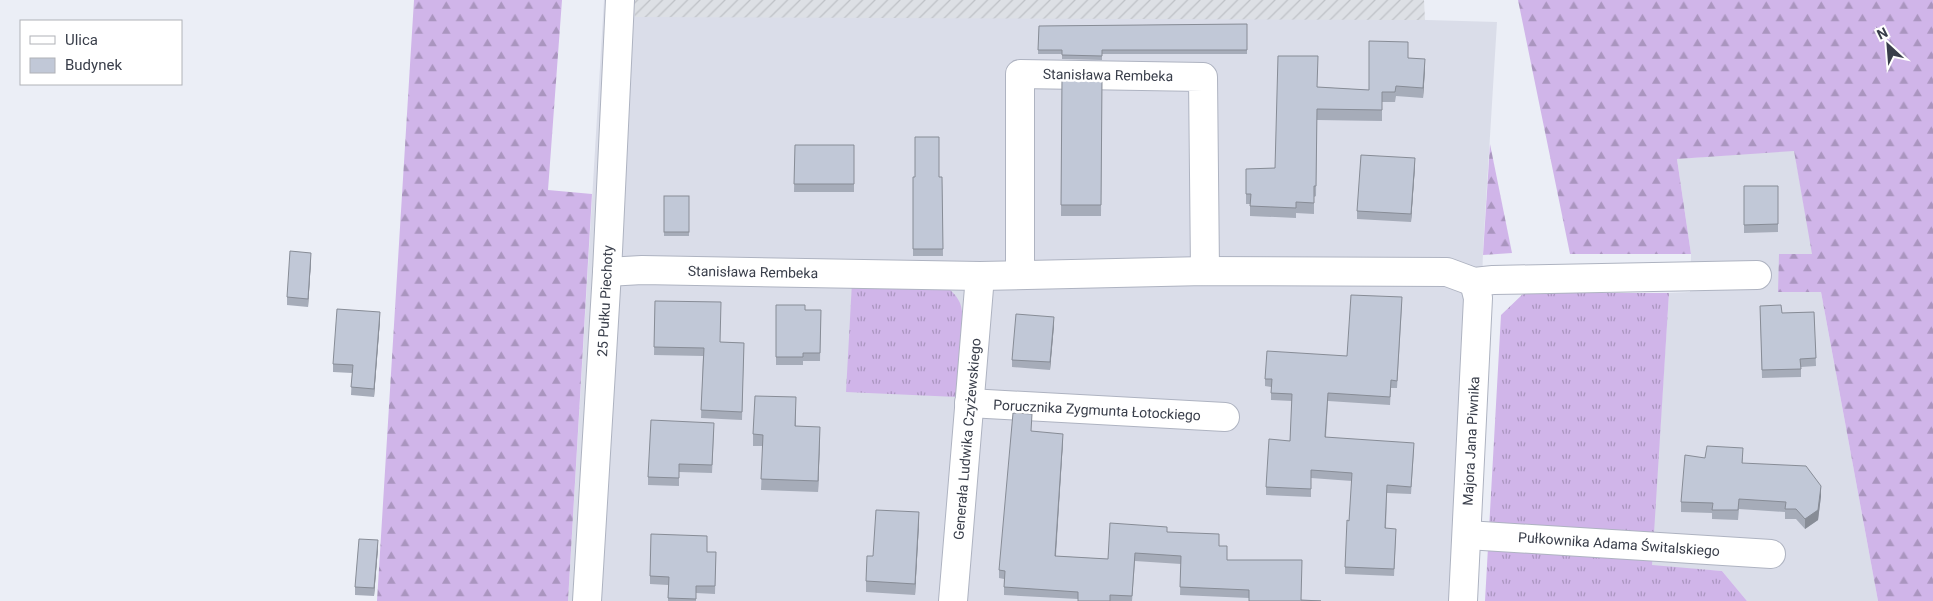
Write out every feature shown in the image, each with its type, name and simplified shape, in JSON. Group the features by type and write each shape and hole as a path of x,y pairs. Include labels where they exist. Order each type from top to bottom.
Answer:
{"street":[{"name":"25 Pułku Piechoty","path":"587,601 620,0"},
{"name":"Stanisława Rembeka","path":"1020,275 1020,74 1203,77 1205,271"},
{"name":"Stanisława Rembeka","path":"606,272 642,270 980,276 1205,271 1447,272 1474,282"},
{"path":"1474,282 1493,280 1757,275"},
{"name":"Generała Ludwika Czyżewskiego","path":"953,601 980,276"},
{"name":"Majora Jana Piwnika","path":"1463,601 1478,298 1474,282"},
{"name":"Porucznika Zygmunta Łotockiego","path":"969,403 1225,417"},
{"name":"Pułkownika Adama Świtalskiego","path":"1467,535 1772,554"}],"shaded area":[{"path":"604,0 727,0 1497,22 1483,250 1474,601 568,601"},
{"path":"633,0 1424,0 1425,20 635,17"},
{"path":"1794,150 1813,255 1779,292 1821,292 1878,601 1747,601 1722,571 1651,566 1669,293 1690,292 1691,254 1677,159"}],"green space":[{"path":"414,0 562,0 548,190 592,194 568,601 377,601"},
{"path":"1518,0 1933,0 1933,601 1878,601 1821,292 1778,292 1779,254 1812,254 1794,151 1677,159 1691,254 1570,254"},
{"path":"1490,144 1512,253 1483,255"},
{"path":"852,282 945,286 954,293 960,303 963,322 957,397 846,392"},
{"path":"1524,293 1669,293 1652,565 1722,571 1747,601 1485,601 1501,315"}],"building":[{"path":"1247,24 1247,50 1102,50 1102,56 1062,55 1062,50 1038,50 1039,26"},
{"path":"1369,41 1408,42 1408,58 1425,59 1423,88 1396,86 1395,92 1382,92 1382,110 1317,109 1314,203 1296,202 1296,208 1250,206 1251,194 1246,194 1246,169 1275,168 1278,56 1318,56 1317,87 1369,90"},
{"path":"1062,79 1102,80 1101,205 1061,205"},
{"path":"915,137 939,137 939,177 942,177 943,249 913,249"},
{"path":"795,145 854,145 854,184 794,184"},
{"path":"1361,155 1415,158 1411,214 1357,211"},
{"path":"1744,186 1778,186 1778,224 1744,225"},
{"path":"664,196 689,196 689,232 664,232"},
{"path":"290,251 311,253 308,299 287,297"},
{"path":"1351,295 1402,297 1397,381 1391,380 1390,397 1328,393 1325,437 1414,443 1411,487 1387,485 1385,528 1396,529 1394,569 1345,567 1352,473 1311,470 1311,489 1266,487 1269,439 1290,441 1292,394 1271,393 1272,379 1265,379 1267,351 1347,356"},
{"path":"655,301 721,302 720,342 744,343 742,412 701,410 704,348 654,347"},
{"path":"776,305 805,305 805,310 821,310 820,353 803,353 803,357 776,357"},
{"path":"1781,305 1782,313 1814,312 1816,358 1800,359 1801,369 1762,370 1760,306"},
{"path":"337,309 380,312 374,389 351,387 353,365 333,364"},
{"path":"1016,314 1054,317 1050,362 1012,360"},
{"path":"755,396 796,397 795,426 820,427 818,481 761,479 763,435 753,434"},
{"path":"1013,413 1032,414 1031,431 1063,434 1055,556 1108,559 1110,523 1167,527 1167,532 1219,534 1219,546 1227,546 1227,560 1302,560 1301,600 1321,601 1249,601 1249,590 1180,587 1181,556 1135,553 1132,596 1110,595 1110,601 1078,601 1078,592 1004,587 1005,571 999,570"},
{"path":"651,420 714,423 712,465 679,464 679,478 648,477"},
{"path":"1707,446 1743,448 1742,463 1806,466 1821,486 1818,510 1805,519 1796,509 1785,509 1786,502 1739,499 1738,510 1712,510 1713,503 1681,502 1685,455 1705,458"},
{"path":"876,510 919,512 915,584 866,581 867,556 873,556"},
{"path":"651,534 707,536 707,552 716,552 715,586 696,586 696,599 668,598 669,577 650,576"},
{"path":"359,539 378,540 374,588 355,587"}]}
